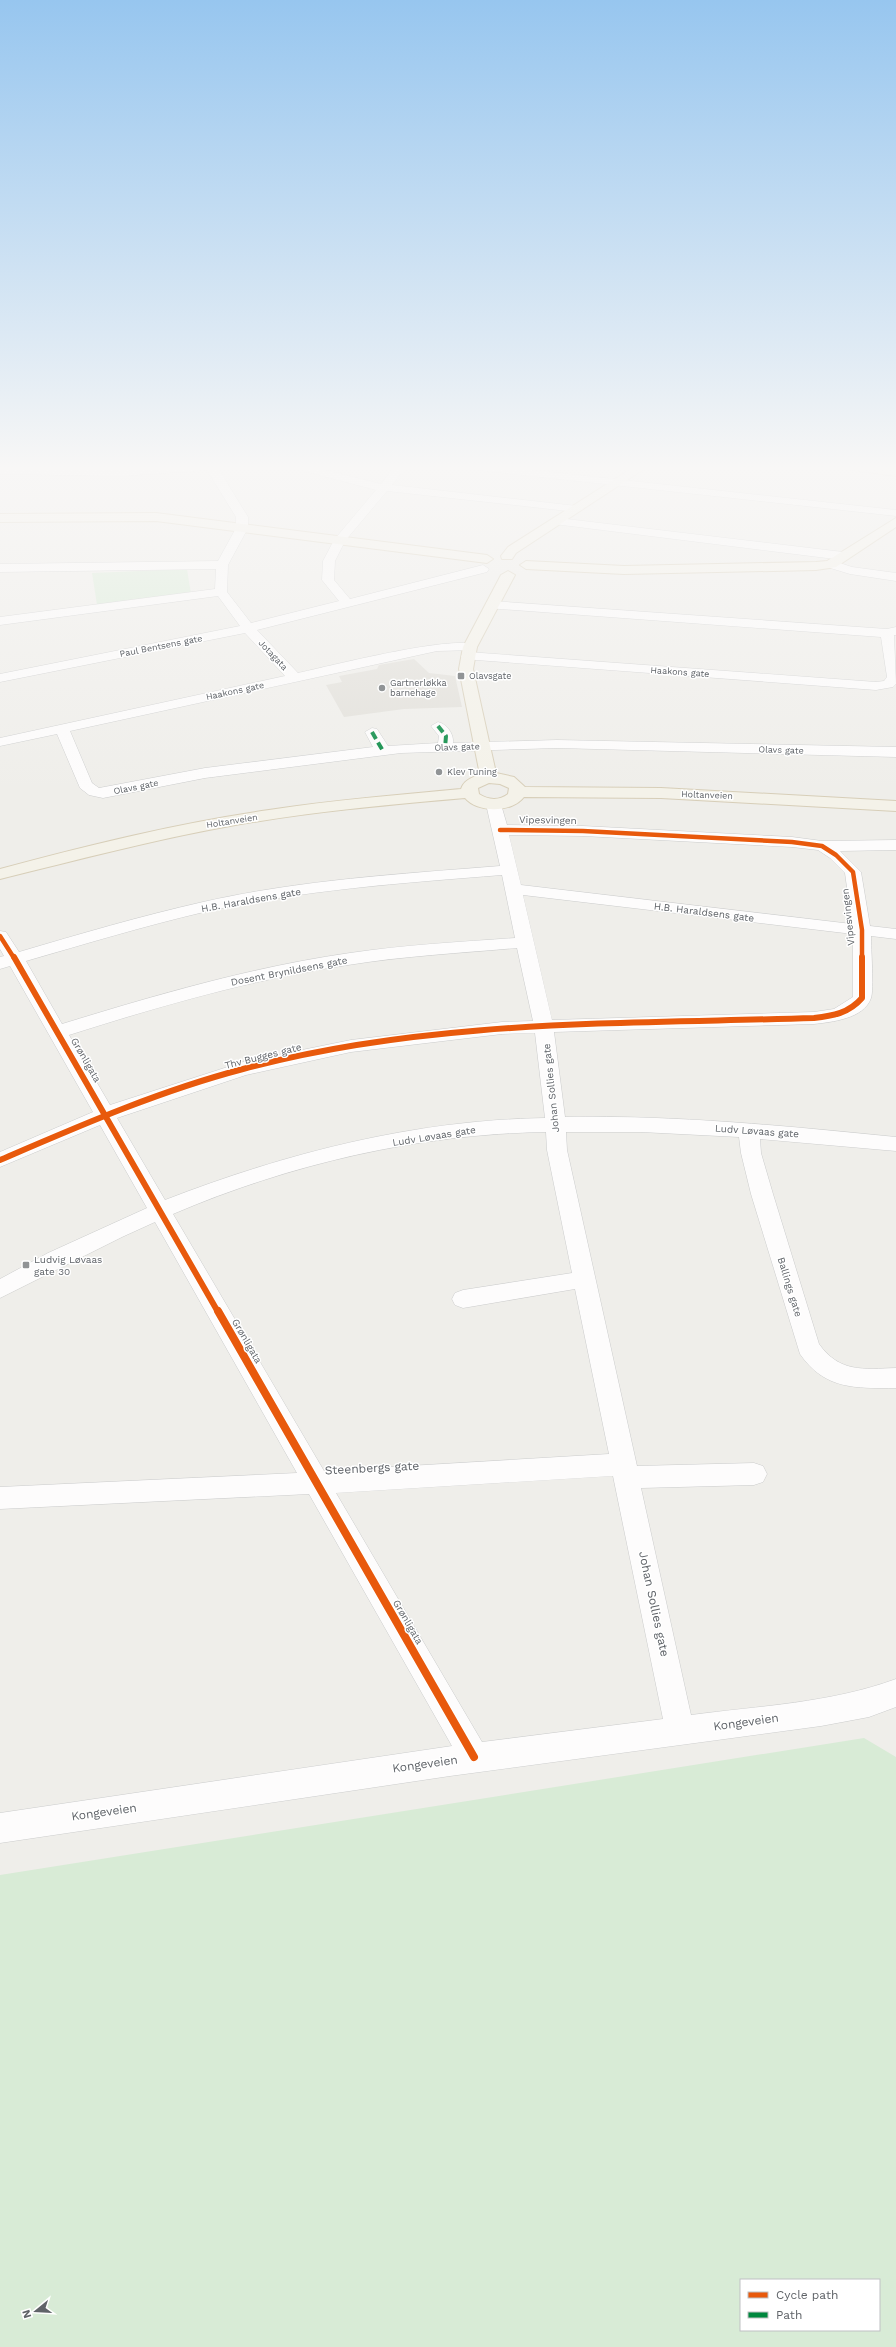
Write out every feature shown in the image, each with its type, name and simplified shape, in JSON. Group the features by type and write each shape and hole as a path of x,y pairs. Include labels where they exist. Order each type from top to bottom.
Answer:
{"main road":[{"path":"488,778 483,746 466,669 469,651 508,575 504,575"},
{"path":"488,778 501,779 511,782 518,792 513,799 508,802 494,804 481,802 469,793 470,786 473,783 488,778"},
{"name":"Holtanveien","path":"518,792 661,793 896,806"},
{"name":"Holtanveien","path":"0,874 132,840 220,822 308,809 469,793"}],"street":[{"path":"0,621 221,592 222,575"},
{"path":"328,575 328,580 346,604"},
{"name":"Paul Bentsens gate","path":"0,678 248,628 346,604 448,575"},
{"path":"884,575 895,576"},
{"name":"Jotagata","path":"221,592 248,628 295,678"},
{"path":"492,605 892,632"},
{"name":"Haakons gate","path":"0,742 437,647 869,686 882,685 892,681 894,678 892,632"},
{"path":"438,726 446,736 445,748"},
{"name":"Olavs gate","path":"62,729 85,785 88,789 103,793 205,773 383,751 557,744 896,752"},
{"path":"372,732 383,751"},
{"name":"Johan Sollies gate","path":"494,804 544,1027 556,1125 557,1150 586,1279 680,1731"},
{"name":"Vipesvingen","path":"500,830 583,831 807,842 822,846 896,845"},
{"name":"Vipesvingen","path":"544,1027 814,1018 846,1012 856,1006 862,998 862,930 853,872 836,855 822,846"},
{"name":"H.B. Haraldsens gate","path":"8,962 74,942 196,909 280,893 370,881 510,879 896,934"},
{"name":"Grønligata","path":"0,936 8,962 58,1032 474,1757"},
{"name":"Dosent Brynildsens gate","path":"58,1032 143,1004 233,981 326,963 412,952 526,942"},
{"name":"Thv Bugges gate","path":"0,1160 106,1114 243,1070 344,1048 439,1034 544,1027"},
{"name":"Ludv Løvaas gate","path":"0,1289 54,1261 161,1210 244,1180 328,1156 419,1137 486,1128 638,1124 749,1130 896,1144"},
{"name":"Ballings gate","path":"749,1130 751,1153 762,1194 808,1347 817,1361 831,1372 846,1377 896,1378"},
{"path":"463,1299 586,1279"},
{"path":"626,1471 754,1474"},
{"name":"Steenbergs gate","path":"0,1498 316,1483 626,1471"},
{"name":"Kongeveien","path":"0,1828 474,1757 821,1712 868,1704 896,1693"}],"shaded area":[{"path":"414,659 429,673 455,676 462,707 404,709 344,717 326,685 342,682 339,676 377,669 379,665"}],"green space":[{"path":"92,575 188,575 191,594 97,605"},
{"path":"864,1738 896,1757 896,2347 0,2347 0,1875"}],"marked path":[{"path":"438,726 446,736 445,748"},
{"path":"372,732 383,751"}],"cycle path":[{"path":"0,1160 106,1114 243,1069 351,1046 502,1028 814,1018 834,1015 847,1011 862,998 862,930 853,872 836,855 822,846 792,842 583,831 500,830"},
{"path":"0,936 16,960 474,1757"}],"place":[{"name":"Olavsgate","path":"461,676"},
{"name":"Gartnerløkka barnehage","path":"382,688"},
{"name":"Klev Tuning","path":"439,772"},
{"name":"Ludvig Løvaas gate 30","path":"26,1265"}]}
